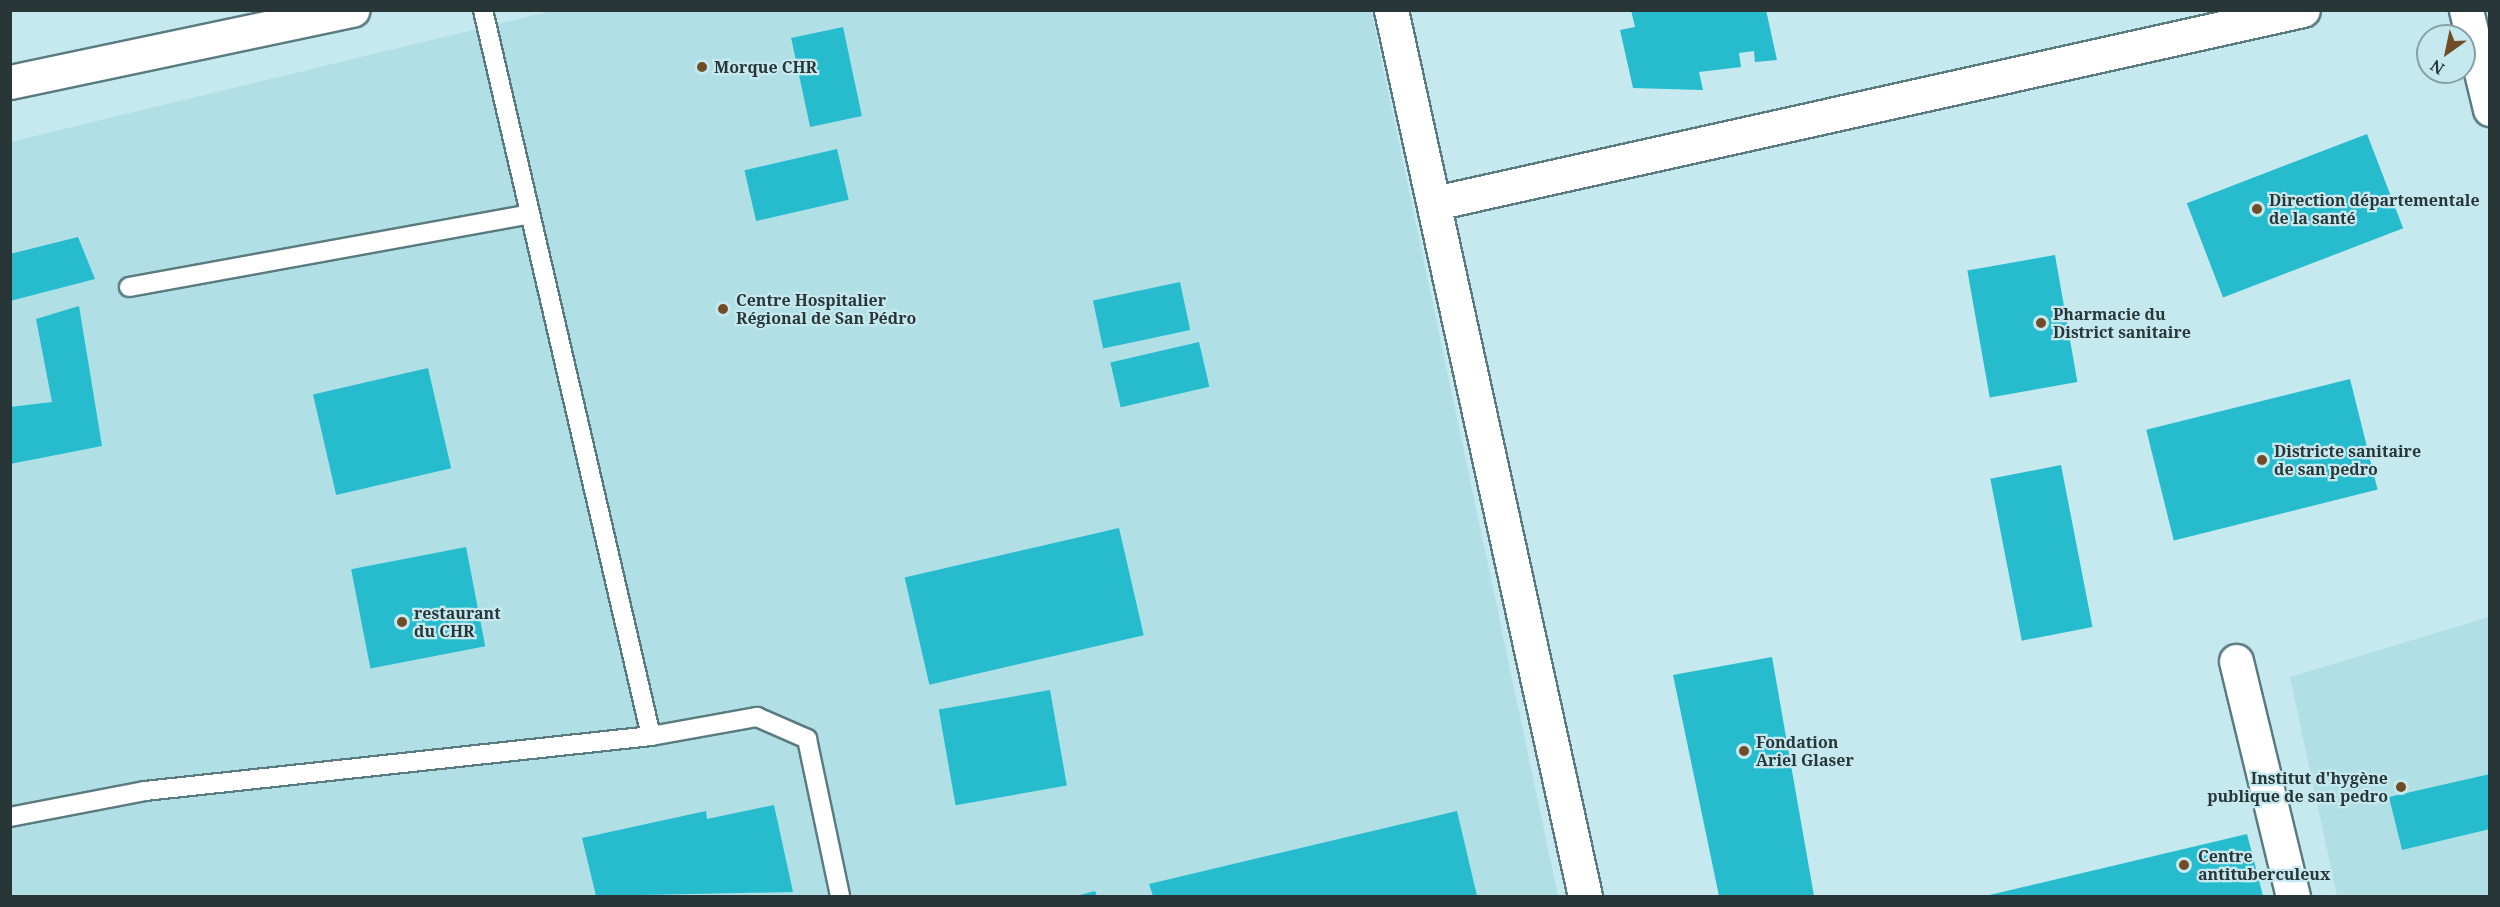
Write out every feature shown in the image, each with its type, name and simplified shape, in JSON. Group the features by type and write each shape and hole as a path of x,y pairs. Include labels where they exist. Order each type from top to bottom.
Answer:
{"street":[{"path":"10,82 352,10"},
{"path":"1391,10 1585,897"},
{"path":"1435,203 2303,10"},
{"path":"2466,10 2490,109"},
{"path":"2236,662 2293,897"}],"lane":[{"path":"483,10 526,215 651,736"},
{"path":"129,287 526,215"},
{"path":"10,817 146,791 651,736 757,717 807,739 840,897"}],"shaded area":[{"name":"Centre Hospitalier Régional de San Pédro","path":"551,11 1371,11 1558,896 11,896 10,142"},
{"name":"Institut d'hygène publique de san pedro","path":"2489,617 2489,896 2337,896 2290,677"}],"building":[{"path":"1631,10 1766,10 1777,60 1755,62 1754,51 1739,53 1741,67 1699,72 1703,90 1633,88 1620,30 1635,27"},
{"path":"843,27 862,116 810,127 791,38"},
{"path":"2367,134 2403,228 2223,297 2187,203"},
{"path":"837,149 849,200 756,221 744,170"},
{"path":"78,237 95,279 10,301 10,254"},
{"path":"2055,255 2077,382 1990,397 1967,270"},
{"path":"1180,282 1190,330 1103,348 1093,301"},
{"path":"79,306 102,446 10,464 10,407 52,402 36,319"},
{"path":"1199,342 1209,387 1121,407 1110,362"},
{"path":"428,368 451,468 336,495 313,395"},
{"name":"Districte sanitaire de san pedro","path":"2350,379 2378,490 2174,540 2146,430"},
{"path":"2061,465 2092,627 2022,641 1990,479"},
{"path":"1119,528 1144,635 929,685 905,577"},
{"path":"466,547 485,646 370,668 351,569"},
{"path":"1772,657 1814,896 1719,896 1673,675"},
{"path":"1050,690 1067,786 956,805 939,710"},
{"path":"2490,774 2490,829 2402,850 2389,797"},
{"path":"774,805 793,892 596,896 582,838 706,811 707,819"},
{"path":"1457,811 1477,896 1153,896 1149,884"},
{"name":"Centre antituberculeux","path":"2247,834 2263,896 1985,896"},
{"path":"1095,891 1097,896 1076,896"}],"place":[{"name":"Morque CHR","path":"702,67"},
{"name":"Direction départementale de la santé","path":"2257,209"},
{"name":"Centre Hospitalier Régional de San Pédro","path":"723,309"},
{"name":"Pharmacie du District sanitaire","path":"2041,323"},
{"name":"Districte sanitaire de san pedro","path":"2262,460"},
{"name":"restaurant du CHR","path":"402,622"},
{"name":"Fondation Ariel Glaser","path":"1744,751"},
{"name":"Institut d'hygène publique de san pedro","path":"2401,787"},
{"name":"Centre antituberculeux","path":"2184,865"}]}
